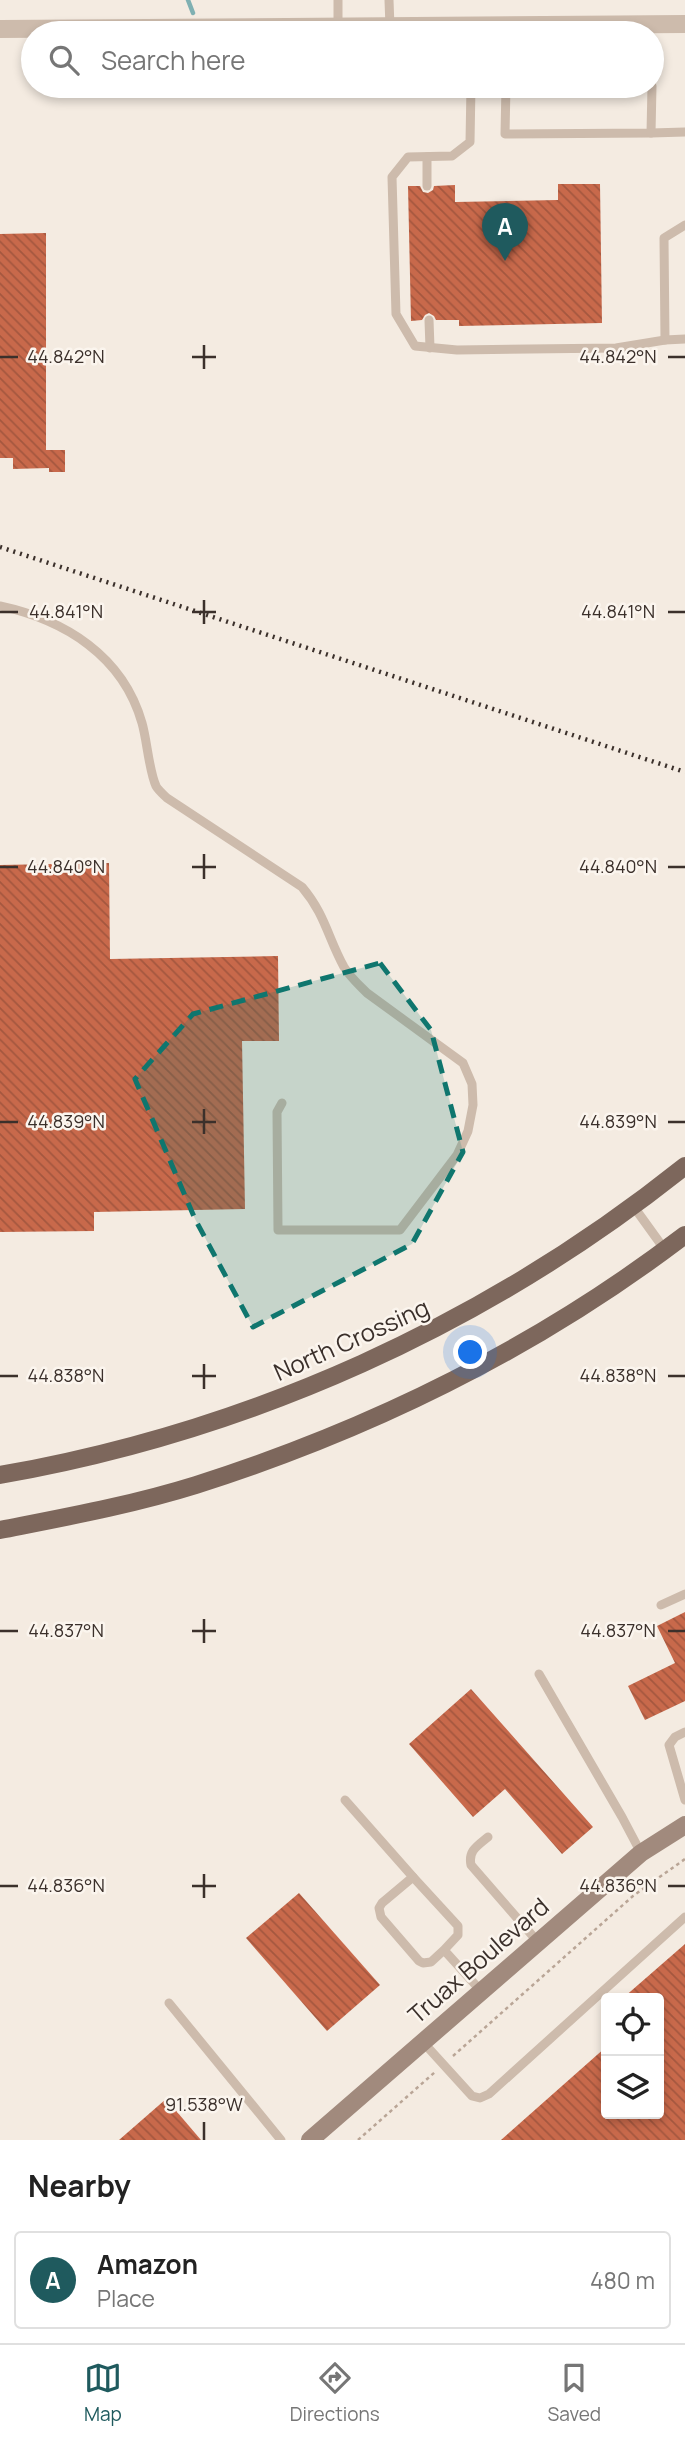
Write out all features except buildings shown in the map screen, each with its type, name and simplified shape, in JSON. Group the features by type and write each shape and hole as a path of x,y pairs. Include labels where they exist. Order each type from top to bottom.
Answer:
{"main road":[{"name":"North Crossing","path":"0,1475 70,1463 171,1436 270,1403 367,1363 458,1317 536,1272 634,1207 685,1166"},
{"path":"0,1530 93,1512 194,1486 293,1452 389,1412 484,1365 571,1314 685,1234"},
{"name":"Truax Boulevard","path":"310,2140 641,1853 685,1825"}],"street":[{"path":"664,24 685,24"},
{"path":"0,29 21,29"}],"lane":[{"path":"338,0 338,21"},
{"path":"389,0 390,21"},
{"path":"471,98 470,142 452,156 408,157 392,177 396,314 415,346 457,350 616,348 685,339"},
{"path":"506,98 505,134 685,132"},
{"path":"651,133 652,98"},
{"path":"427,157 427,186"},
{"path":"665,340 664,238 685,225"},
{"path":"429,320 430,348"},
{"path":"0,606 50,622 85,642 109,661 130,689 142,723 156,786 167,798 302,887 319,911 345,968 355,981 366,993 463,1063 472,1084 473,1105 468,1132 458,1152 400,1230 278,1230 277,1112 282,1103"},
{"path":"634,1207 665,1250"},
{"path":"661,1605 685,1594"},
{"path":"539,1674 610,1794 641,1853"},
{"path":"685,1732 671,1740 669,1750 685,1800"},
{"path":"345,1800 458,1926 458,1935 430,1962 423,1963 379,1913 382,1903 413,1877"},
{"path":"488,1837 474,1849 470,1857 471,1865 538,1942"},
{"path":"422,2041 472,2096 480,2098 489,2094 685,1917"},
{"path":"444,1950 481,1991"},
{"path":"169,2003 281,2140"}],"path":[{"path":"358,2140 633,1896 685,1859"}],"highlighted area":[{"path":"380,963 431,1030 463,1152 412,1244 253,1327 195,1219 135,1079 193,1014"}],"waterway":[{"path":"188,0 193,13"}],"railway":[{"path":"0,547 685,772"}],"place":[{"name":"Amazon","path":"505,261"}]}
